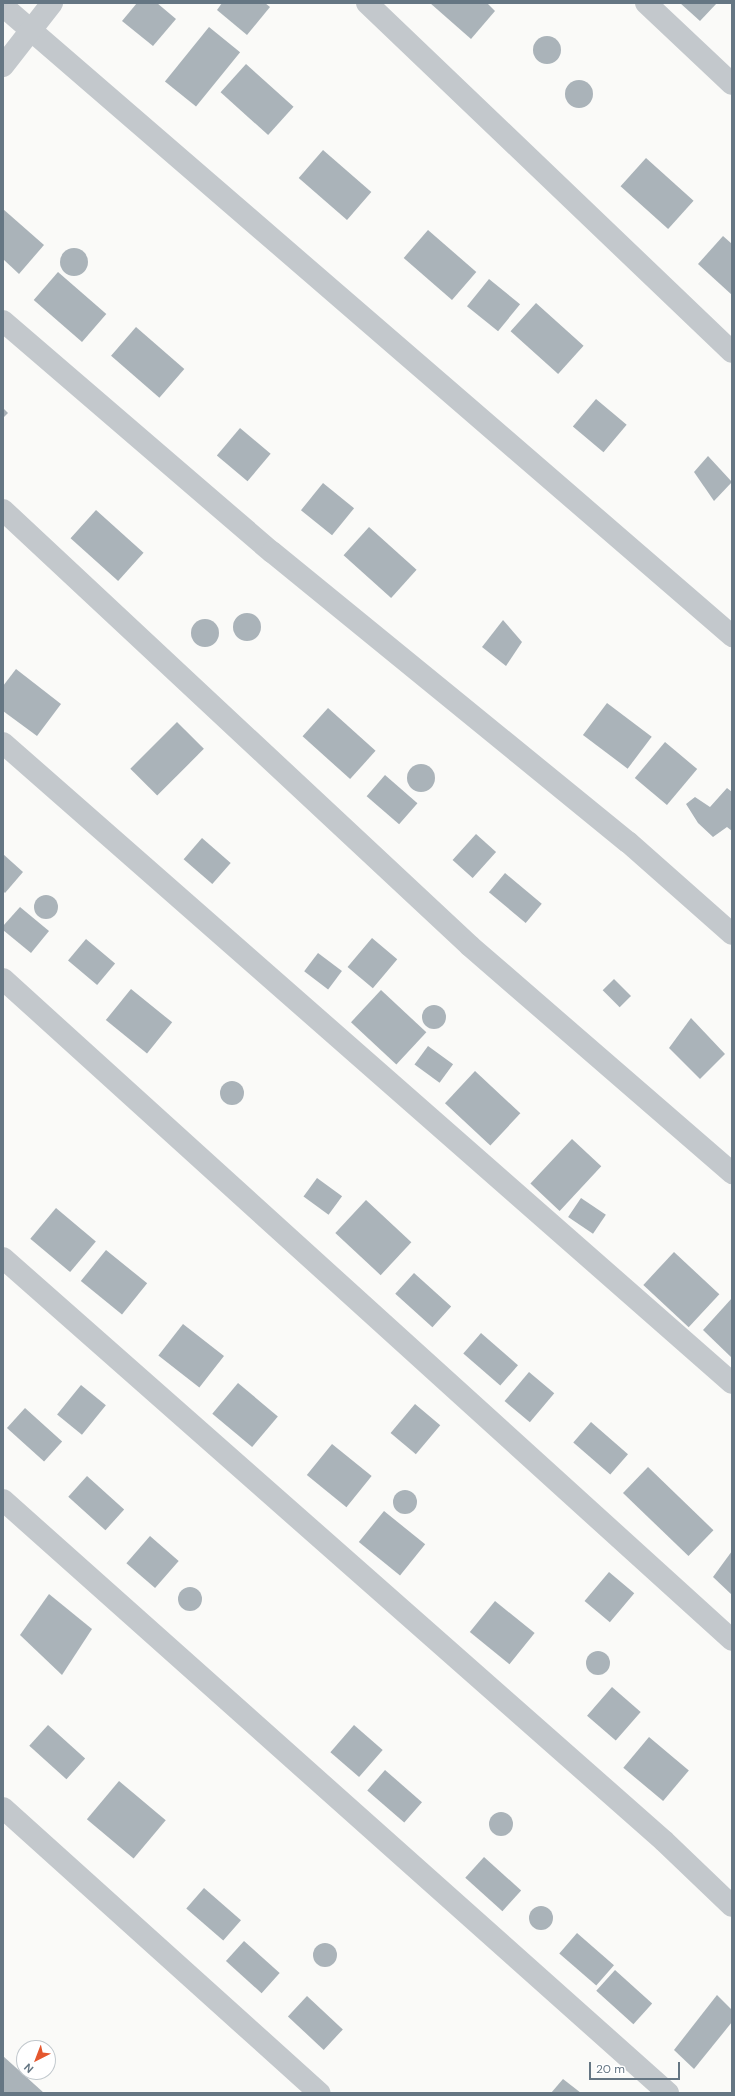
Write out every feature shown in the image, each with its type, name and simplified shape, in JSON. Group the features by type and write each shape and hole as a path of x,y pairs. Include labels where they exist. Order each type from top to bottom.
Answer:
{"street":[{"path":"3,66 52,3"},
{"path":"367,3 732,352"},
{"path":"646,3 732,84"},
{"path":"3,6 732,636"},
{"path":"3,321 272,552 628,842 732,934"},
{"path":"3,510 470,946 732,1173"},
{"path":"3,743 732,1383"},
{"path":"3,979 732,1640"},
{"path":"3,1258 664,1841 732,1906"},
{"path":"3,1500 668,2093"},
{"path":"3,1808 319,2093"}],"building":[{"path":"137,3 157,3 176,19 153,46 122,21"},
{"path":"222,3 265,3 270,7 247,35 217,10"},
{"path":"430,3 487,3 495,11 471,39"},
{"path":"680,3 717,3 700,21"},
{"path":"209,27 240,52 196,107 165,81"},
{"path":"547,36 557,40 561,50 557,60 547,64 537,60 533,50 537,40"},
{"path":"246,64 294,107 268,135 221,92"},
{"path":"579,80 589,84 593,94 589,104 579,108 569,104 565,94 569,84"},
{"path":"323,150 371,192 347,220 299,178"},
{"path":"646,158 694,201 668,229 621,186"},
{"path":"3,209 44,245 19,274 3,259"},
{"path":"428,230 476,272 452,300 404,258"},
{"path":"723,236 732,244 732,295 698,264"},
{"path":"74,248 84,252 88,262 84,272 74,276 64,272 60,262 64,252"},
{"path":"58,272 106,314 82,342 34,300"},
{"path":"489,279 520,304 498,331 467,306"},
{"path":"536,303 584,346 558,374 511,331"},
{"path":"136,327 184,369 159,398 111,356"},
{"path":"596,399 627,425 604,452 573,427"},
{"path":"3,408 8,413 3,418"},
{"path":"240,428 271,454 248,481 217,456"},
{"path":"708,456 732,482 714,501 694,472"},
{"path":"323,483 354,508 332,535 301,510"},
{"path":"96,510 144,553 118,581 71,538"},
{"path":"369,527 417,570 391,598 344,555"},
{"path":"247,613 257,617 261,627 257,637 247,641 237,637 233,627 237,617"},
{"path":"205,619 215,623 219,633 215,643 205,647 195,643 191,633 195,623"},
{"path":"503,620 522,642 506,666 482,647"},
{"path":"16,669 61,704 37,736 3,711 3,686"},
{"path":"607,703 652,737 628,769 583,735"},
{"path":"328,708 376,751 350,779 303,736"},
{"path":"177,722 204,749 157,796 130,769"},
{"path":"665,742 697,769 667,805 635,778"},
{"path":"421,764 431,768 435,778 431,788 421,792 411,788 407,778 411,768"},
{"path":"385,775 417,803 399,824 367,796"},
{"path":"727,788 732,792 732,831 727,827 713,837 698,823 686,804 695,797 710,807"},
{"path":"476,834 496,852 473,878 453,860"},
{"path":"202,838 231,863 212,884 184,859"},
{"path":"3,854 23,872 5,893 3,891"},
{"path":"505,873 542,904 526,923 489,892"},
{"path":"46,895 55,898 58,907 55,916 46,919 37,916 34,907 37,898"},
{"path":"20,907 49,931 31,953 3,930 3,926"},
{"path":"372,938 397,959 373,988 348,967"},
{"path":"86,939 115,963 97,985 68,960"},
{"path":"318,953 342,971 328,989 304,971"},
{"path":"614,979 631,996 620,1007 603,990"},
{"path":"131,989 172,1022 147,1053 106,1020"},
{"path":"381,990 426,1032 396,1064 351,1022"},
{"path":"434,1005 443,1008 446,1017 443,1026 434,1029 425,1026 422,1017 425,1008"},
{"path":"691,1018 725,1054 700,1079 669,1048"},
{"path":"428,1046 453,1064 440,1083 414,1065"},
{"path":"475,1071 520,1113 490,1145 445,1103"},
{"path":"232,1081 241,1084 244,1093 241,1102 232,1105 223,1102 220,1093 223,1084"},
{"path":"572,1139 601,1166 560,1211 530,1184"},
{"path":"317,1178 342,1196 329,1215 303,1197"},
{"path":"581,1198 606,1215 593,1234 568,1217"},
{"path":"366,1200 411,1242 381,1275 335,1233"},
{"path":"56,1208 96,1241 70,1272 30,1239"},
{"path":"106,1250 147,1283 122,1314 81,1281"},
{"path":"674,1252 719,1294 689,1327 643,1285"},
{"path":"414,1273 451,1306 432,1327 395,1294"},
{"path":"732,1298 732,1358 703,1330"},
{"path":"183,1324 224,1356 199,1388 158,1356"},
{"path":"481,1333 518,1365 500,1386 463,1353"},
{"path":"529,1372 554,1393 530,1422 505,1401"},
{"path":"238,1383 278,1416 252,1447 212,1414"},
{"path":"81,1385 106,1405 82,1435 57,1415"},
{"path":"415,1404 440,1425 416,1454 391,1433"},
{"path":"25,1408 62,1441 44,1462 7,1428"},
{"path":"591,1422 628,1454 610,1475 573,1442"},
{"path":"332,1444 372,1476 346,1507 307,1475"},
{"path":"648,1467 713,1530 688,1556 623,1493"},
{"path":"87,1476 124,1509 105,1530 68,1497"},
{"path":"405,1490 414,1493 417,1502 414,1511 405,1514 396,1511 393,1502 396,1493"},
{"path":"384,1511 425,1544 400,1575 359,1542"},
{"path":"150,1536 179,1561 155,1588 126,1563"},
{"path":"732,1551 732,1595 713,1577"},
{"path":"609,1572 634,1593 610,1622 585,1601"},
{"path":"190,1587 199,1590 202,1599 199,1608 190,1611 181,1608 178,1599 181,1590"},
{"path":"49,1594 92,1629 62,1675 20,1635"},
{"path":"495,1601 535,1633 509,1664 470,1632"},
{"path":"598,1651 607,1654 610,1663 607,1672 598,1675 589,1672 586,1663 589,1654"},
{"path":"612,1687 641,1712 616,1741 587,1716"},
{"path":"48,1725 85,1758 66,1779 29,1746"},
{"path":"354,1725 383,1750 359,1777 330,1752"},
{"path":"649,1737 689,1770 663,1801 623,1768"},
{"path":"385,1770 422,1802 404,1823 367,1790"},
{"path":"119,1781 166,1820 134,1859 87,1819"},
{"path":"501,1812 510,1815 513,1824 510,1833 501,1836 492,1833 489,1824 492,1815"},
{"path":"484,1857 521,1890 502,1911 465,1878"},
{"path":"204,1888 241,1920 223,1941 186,1908"},
{"path":"541,1906 550,1909 553,1918 550,1927 541,1930 532,1927 529,1918 532,1909"},
{"path":"577,1933 614,1965 596,1986 559,1953"},
{"path":"244,1941 280,1973 262,1993 226,1961"},
{"path":"325,1943 334,1946 337,1955 334,1964 325,1967 316,1964 313,1955 316,1946"},
{"path":"615,1970 652,2003 633,2024 596,1991"},
{"path":"717,1995 732,2010 732,2022 694,2069 674,2050"},
{"path":"307,1996 343,2029 324,2050 288,2016"},
{"path":"3,2056 16,2068 16,2080 30,2080 44,2093 3,2093"},
{"path":"563,2079 581,2093 551,2093"}]}
